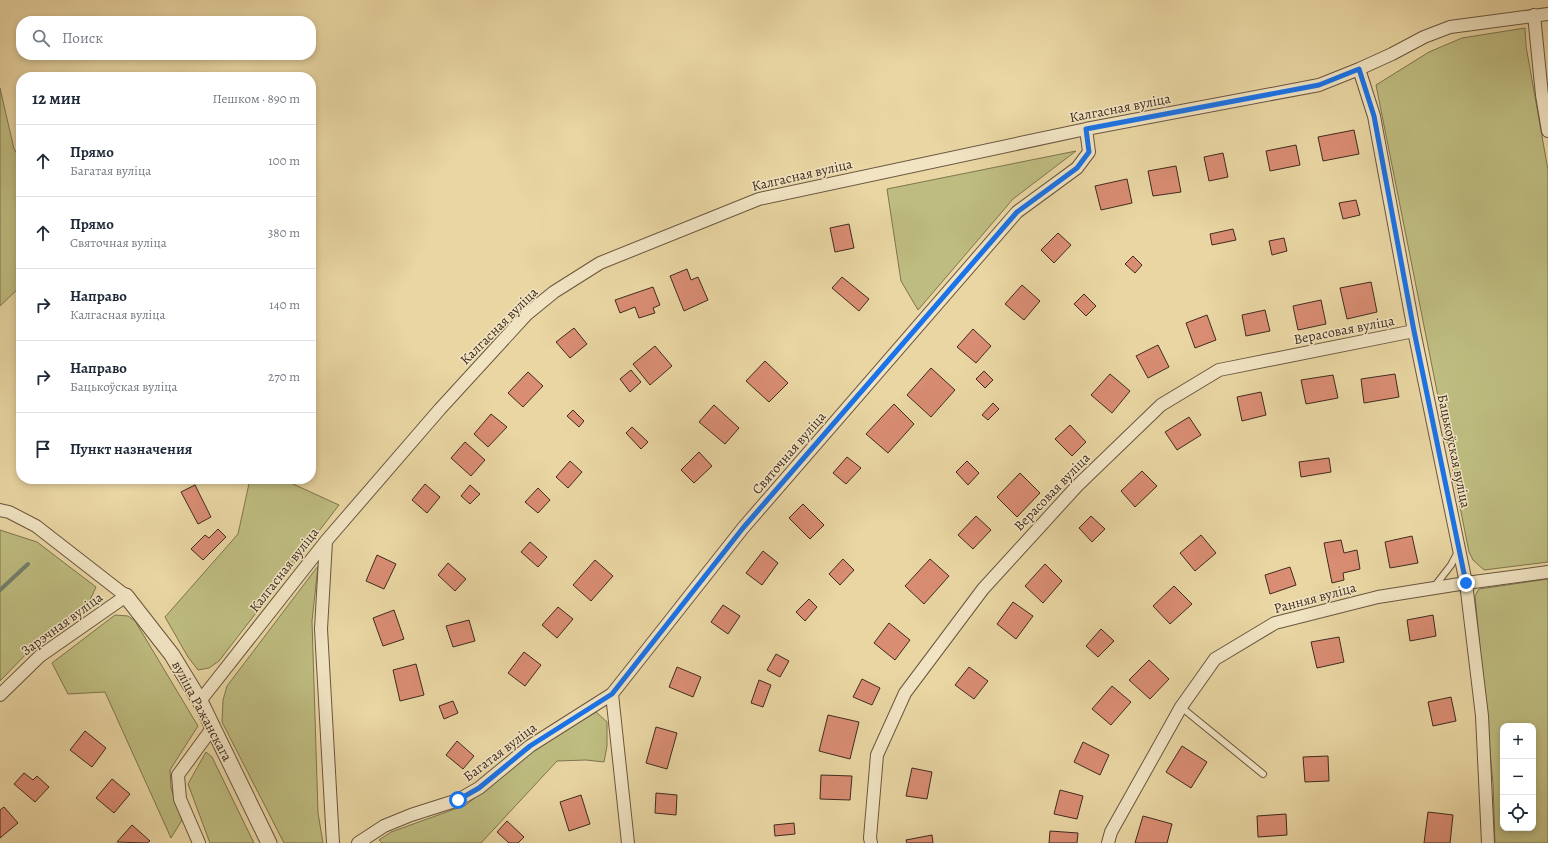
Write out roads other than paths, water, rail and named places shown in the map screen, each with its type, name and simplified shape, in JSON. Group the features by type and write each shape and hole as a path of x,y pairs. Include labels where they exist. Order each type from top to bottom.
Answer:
{"street":[{"name":"Калгасная вуліца","path":"200,701 326,541 440,409 527,314 554,292 600,263 759,199 1086,129 1319,85 1392,54 1424,36 1450,27 1548,14"},
{"path":"1534,15 1542,95 1548,131"},
{"name":"Бацькоўская вуліца","path":"1359,69 1374,116 1414,331 1466,583 1482,716 1488,843"},
{"name":"Святочная вуліца","path":"612,694 743,528 1017,212 1077,168 1089,152 1086,129"},
{"name":"Верасовая вуліца","path":"871,843 870,838 876,755 905,693 983,589 1076,486 1161,405 1219,370 1414,331"},
{"name":"вуліца Ражанскага","path":"0,510 9,512 36,526 126,596 172,655 200,701 269,843"},
{"path":"326,541 322,629 332,843"},
{"name":"Ранняя вуліца","path":"1108,843 1111,832 1181,707 1215,659 1275,623 1378,596 1548,572"},
{"name":"Зарэчная вуліца","path":"0,695 40,656 126,596"},
{"path":"612,694 628,843"},
{"name":"Багатая вуліца","path":"358,843 384,826 411,815 458,800 479,788 530,746 612,694"},
{"path":"199,843 180,799 178,775 213,727"}],"lane":[{"path":"1433,588 1452,566 1459,549"},
{"path":"1181,707 1263,774"}],"waterway":[{"path":"0,590 28,564"}]}
